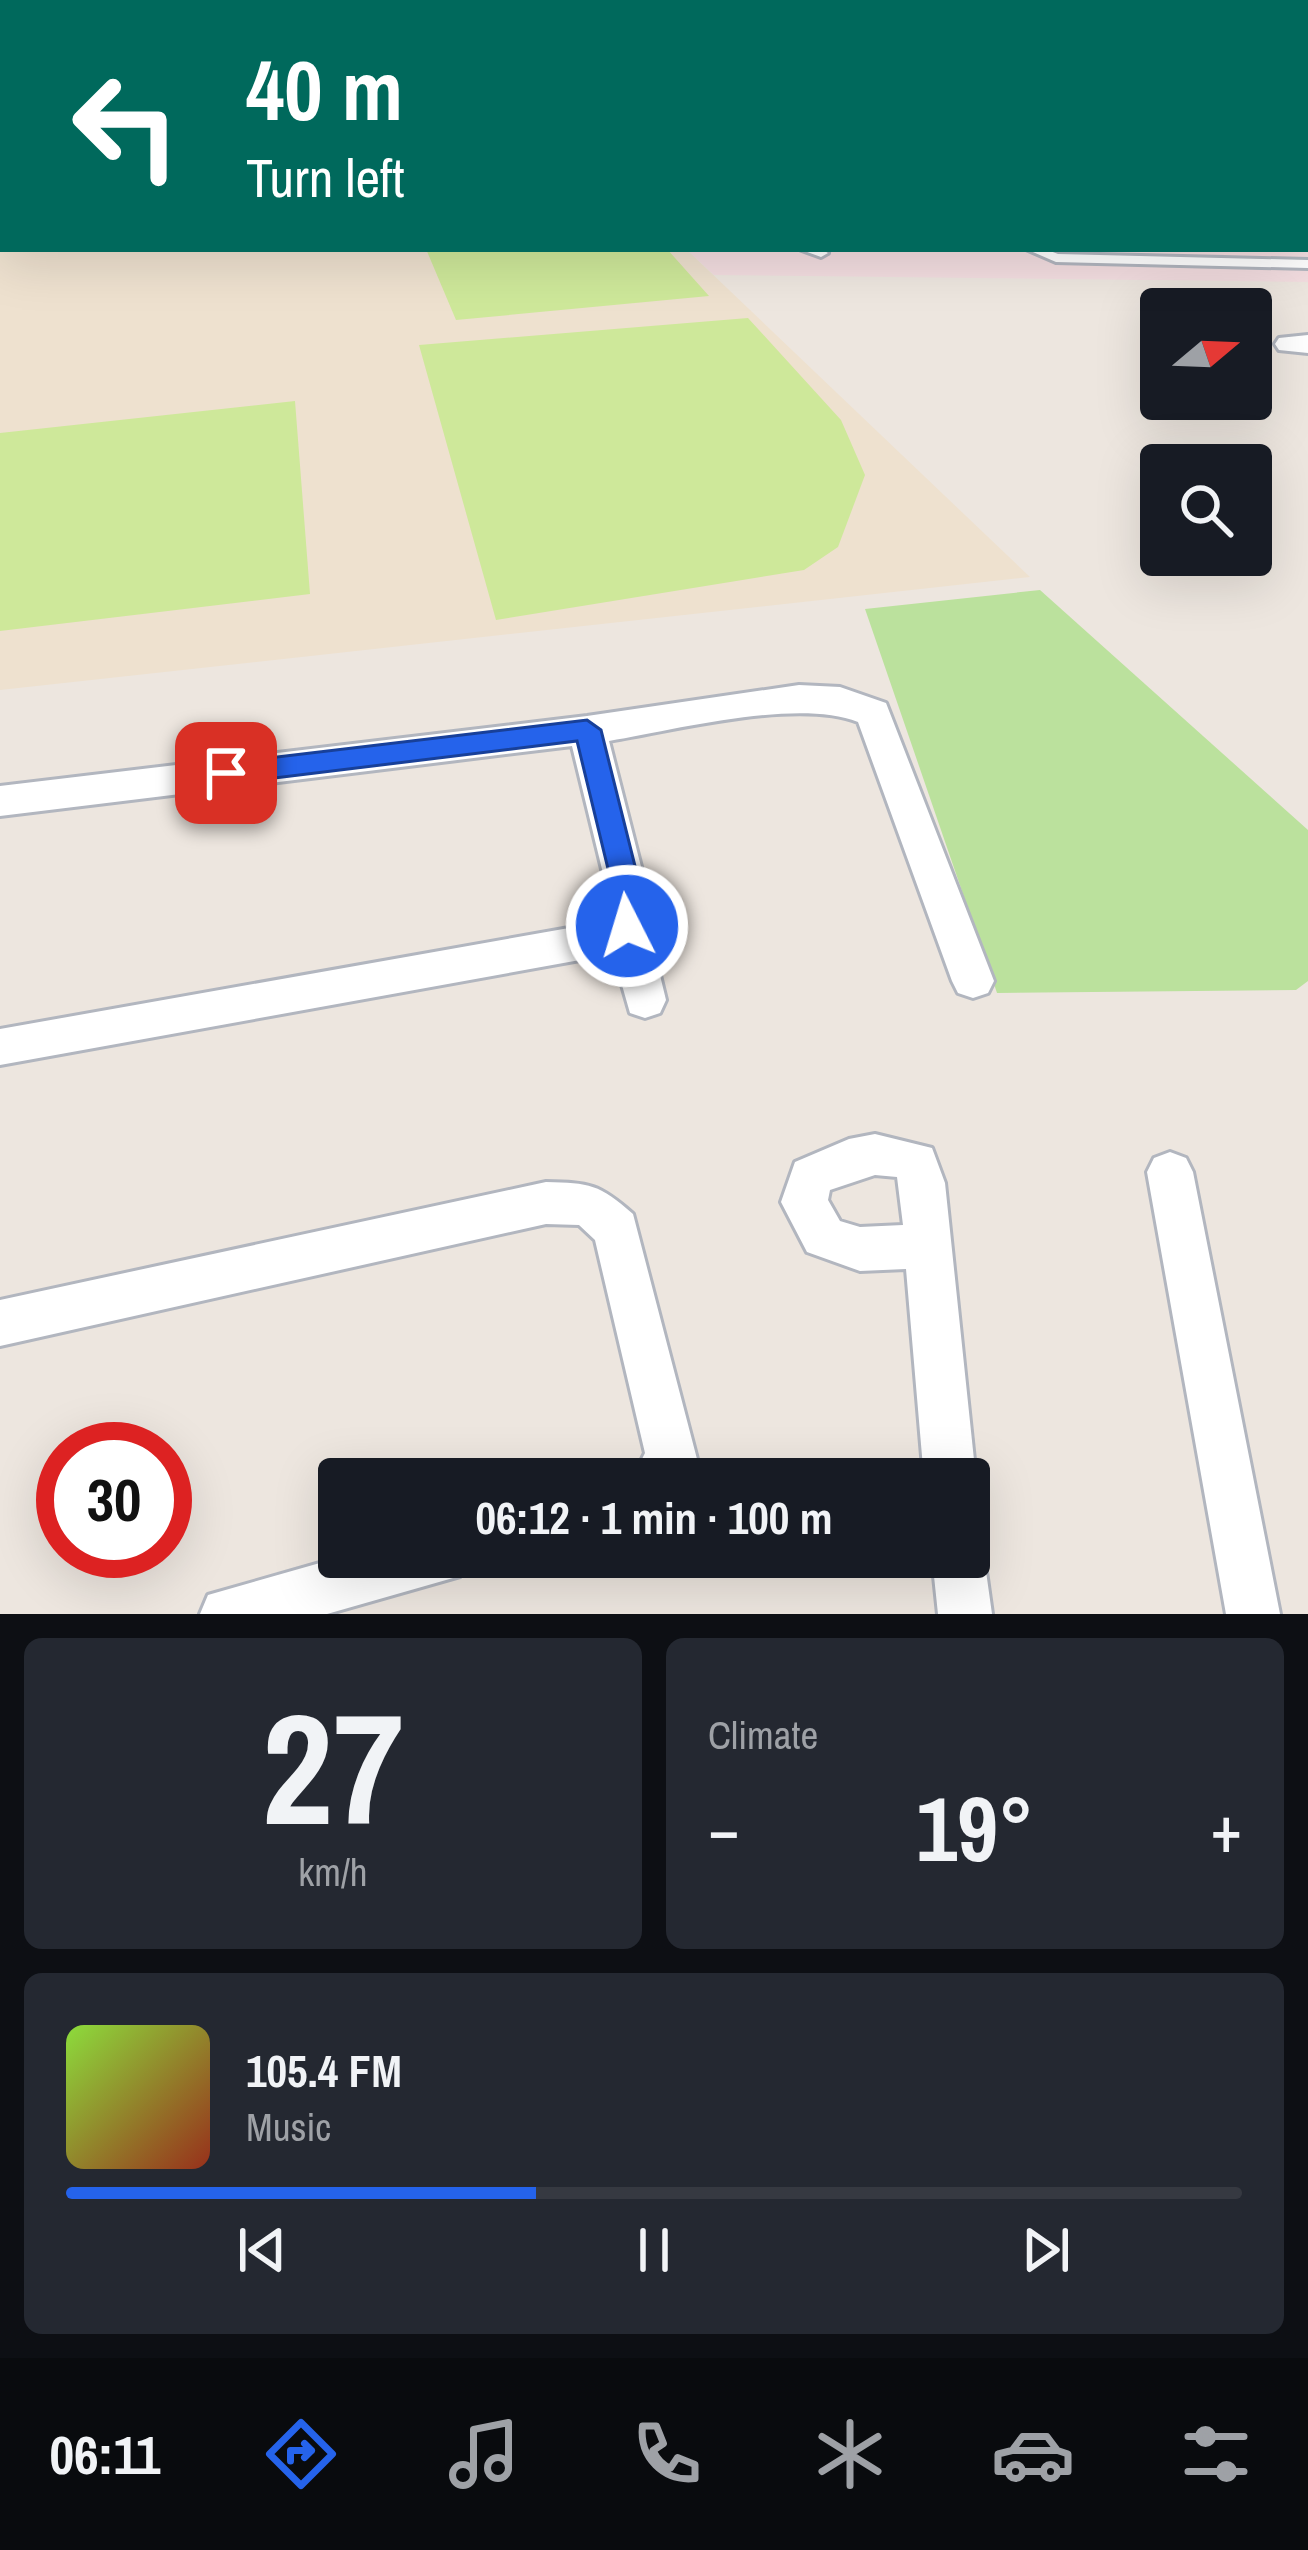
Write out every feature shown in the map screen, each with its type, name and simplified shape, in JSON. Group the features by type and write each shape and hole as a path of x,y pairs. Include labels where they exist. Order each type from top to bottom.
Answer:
{"street":[{"path":"0,801 587,730 800,698 840,700 873,713 974,981"},
{"path":"587,730 631,906 627,926 645,1000"},
{"path":"0,1047 591,941 627,926"},
{"path":"1170,1172 1252,1614"},
{"path":"0,1323 546,1203 589,1204 616,1229 672,1458"},
{"path":"927,1246 948,1458"},
{"path":"227,1614 362,1578"},
{"path":"961,1578 965,1614"}],"lane":[{"path":"1041,252 1056,258 1308,264"}],"shaded area":[{"path":"0,252 689,252 1030,577 0,690"},
{"path":"689,252 1308,252 1308,282 714,275"}],"green space":[{"path":"427,252 670,252 709,296 456,320"},
{"path":"748,318 841,420 865,475 838,547 804,570 496,620 419,345"},
{"path":"295,401 310,594 0,631 0,433"},
{"path":"1040,590 1308,830 1308,981 1296,990 997,993 865,609"}],"route":[{"path":"226,773 587,730 631,906 627,926"}]}
